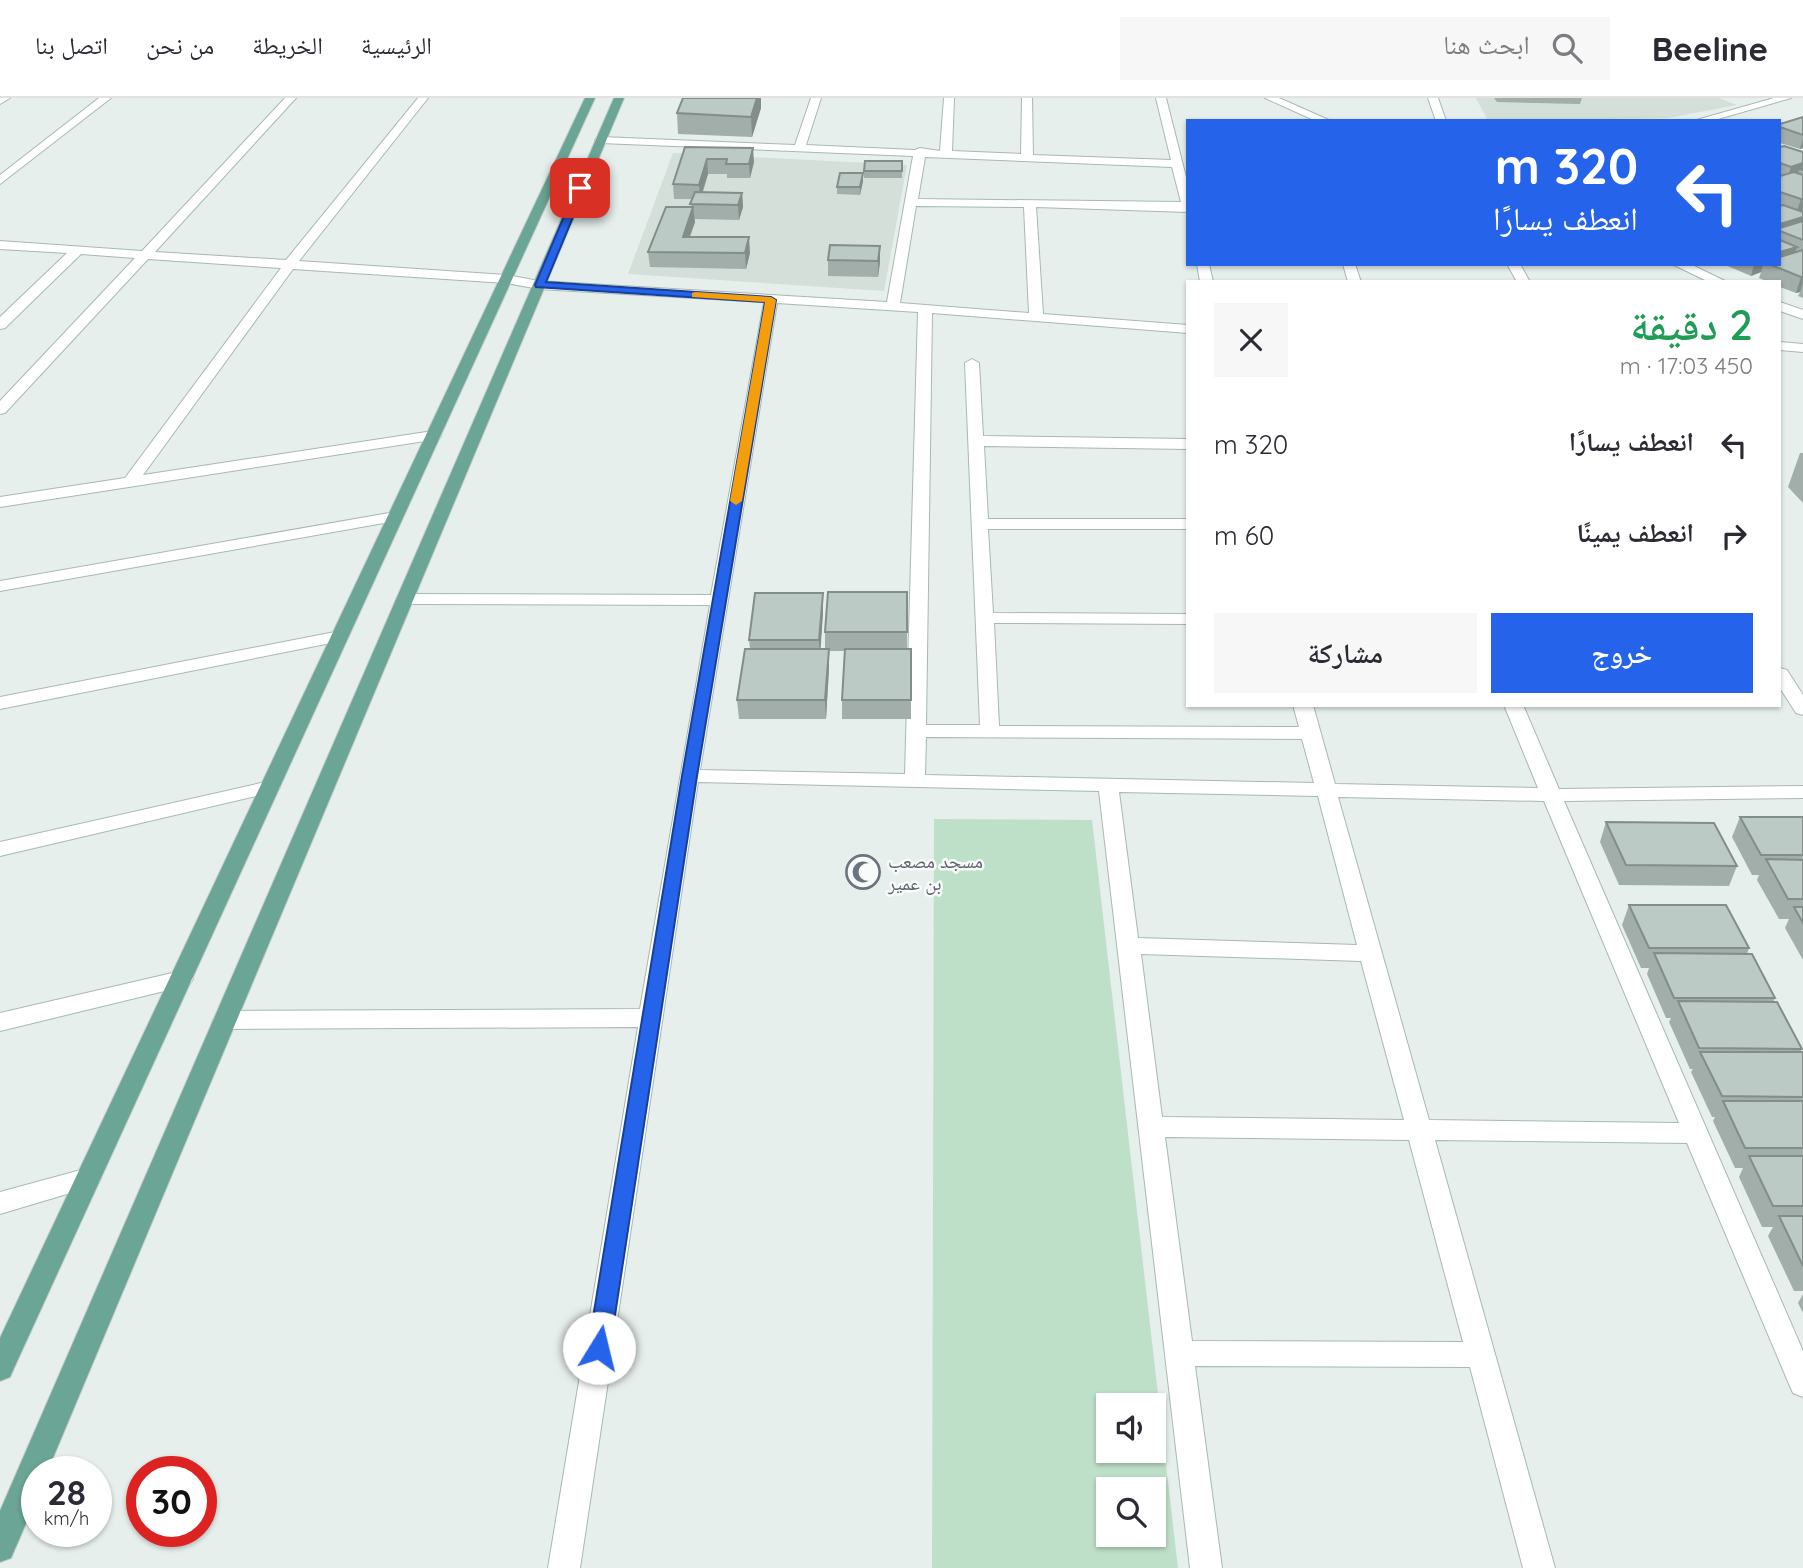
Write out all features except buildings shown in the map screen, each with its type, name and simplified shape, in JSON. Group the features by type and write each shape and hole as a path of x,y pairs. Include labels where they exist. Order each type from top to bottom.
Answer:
{"main road":[{"path":"0,1368 590,98"},
{"path":"0,1547 619,98"}],"street":[{"path":"0,101 5,98"},
{"path":"0,181 106,98"},
{"path":"0,410 291,98"},
{"path":"132,480 290,264 423,98"},
{"path":"800,147 816,98"},
{"path":"946,152 949,98"},
{"path":"1027,98 1027,157"},
{"path":"1161,98 1186,199"},
{"path":"1270,98 1291,103 1322,119"},
{"path":"1433,98 1440,119"},
{"path":"1706,119 1787,100"},
{"path":"601,140 946,152 1177,164"},
{"path":"892,306 920,152"},
{"path":"911,202 1186,207"},
{"path":"1030,204 1036,317"},
{"path":"0,245 1186,329"},
{"path":"0,325 78,250"},
{"path":"1683,266 1716,280"},
{"path":"564,1568 689,776 771,300"},
{"path":"1781,306 1803,315"},
{"path":"915,780 925,309"},
{"path":"0,310 15,310"},
{"path":"1781,346 1803,348"},
{"path":"972,363 990,731"},
{"path":"0,502 433,436"},
{"path":"976,441 1186,444"},
{"path":"0,586 395,517"},
{"path":"979,524 1186,524"},
{"path":"405,599 719,600"},
{"path":"984,618 1186,619"},
{"path":"0,704 340,636"},
{"path":"1781,676 1803,709"},
{"path":"1304,707 1539,1568"},
{"path":"1514,707 1803,1384"},
{"path":"916,731 1311,733"},
{"path":"689,776 1551,795 1803,792"},
{"path":"1108,785 1206,1568"},
{"path":"0,849 270,787"},
{"path":"1127,946 1371,953"},
{"path":"0,1022 181,979"},
{"path":"225,1020 651,1018"},
{"path":"1150,1127 1696,1133"},
{"path":"0,1203 88,1178"},
{"path":"1178,1353 1481,1355"}],"shaded area":[{"path":"1476,98 1719,98 1737,105 1668,118 1487,119"},
{"path":"673,153 907,165 884,291 628,274"}],"green space":[{"path":"934,819 1092,820 1158,1393 1096,1393 1096,1463 1166,1463 1178,1568 932,1568"}],"slow traffic":[{"path":"695,295 771,300 736,501"}],"place":[{"name":"مسجد مصعب بن عمير","path":"863,872"}],"route":[{"path":"580,188 540,285 771,300 689,776 599,1348"}]}
